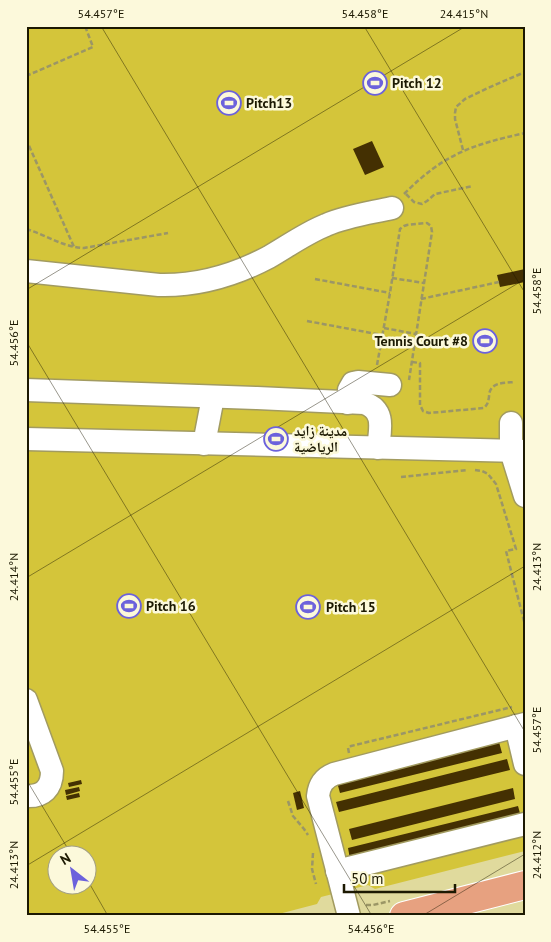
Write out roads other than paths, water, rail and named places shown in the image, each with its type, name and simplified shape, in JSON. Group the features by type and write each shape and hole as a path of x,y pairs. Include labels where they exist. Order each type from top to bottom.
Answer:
{"main road":[{"path":"398,908 525,885"}],"lane":[{"path":"26,271 159,285 202,282 260,262 318,228 332,222 399,201"},
{"path":"348,403 349,390 353,383 382,384"},
{"path":"26,390 364,403 377,412 380,422 378,448"},
{"path":"204,444 212,397"},
{"path":"511,423 518,451 525,496"},
{"path":"26,439 518,451"},
{"path":"26,700 52,771 52,779 43,792 35,796 26,796"},
{"path":"356,909 337,871 319,802 319,790 328,776 519,719 525,764"},
{"path":"337,871 525,824"}],"place":[{"name":"Pitch 12","path":"375,83"},
{"name":"Pitch13","path":"229,103"},
{"name":"Tennis Court #8","path":"485,341"},
{"name":"مدينة زايد الرياضية","path":"276,439"},
{"name":"Pitch 16","path":"129,606"},
{"name":"Pitch 15","path":"308,607"}]}
